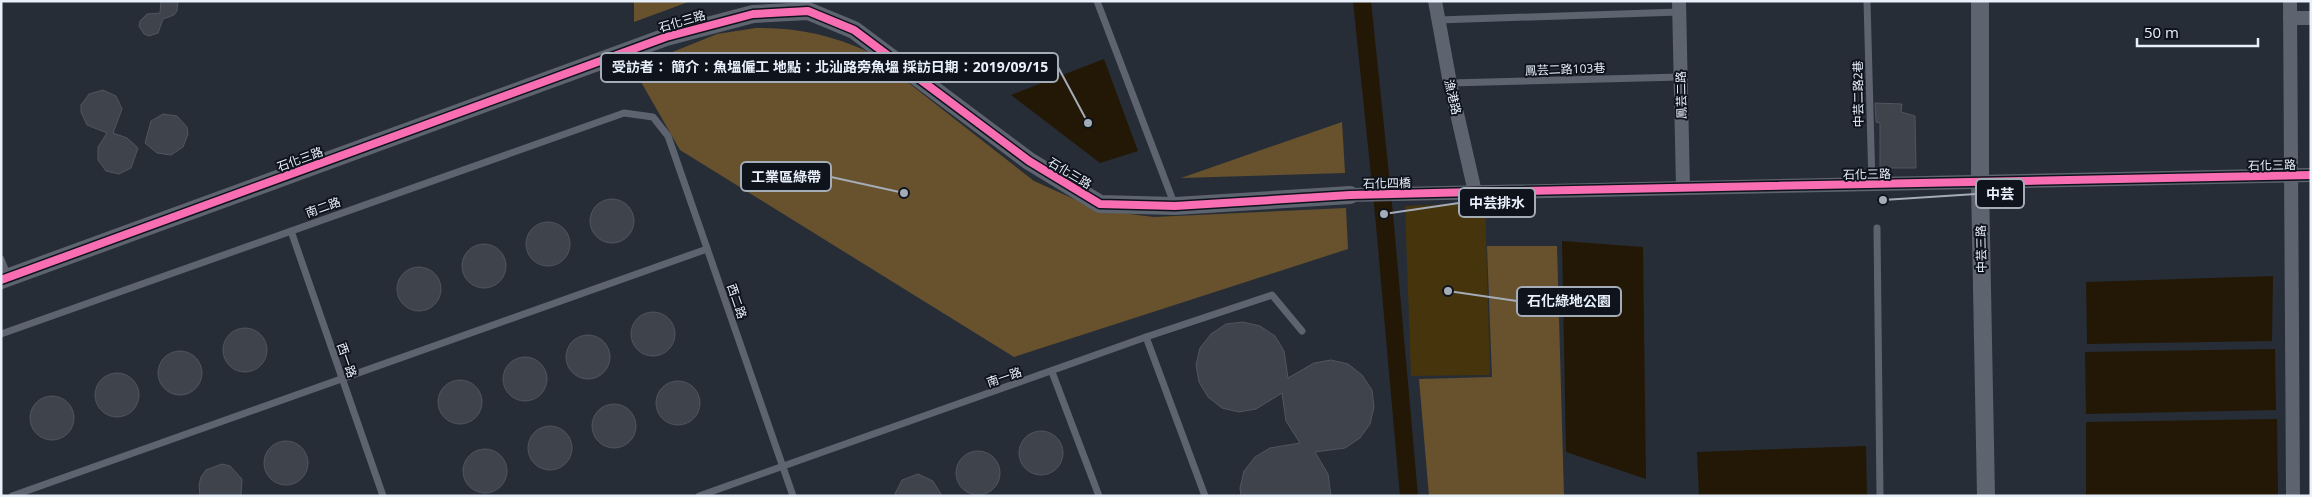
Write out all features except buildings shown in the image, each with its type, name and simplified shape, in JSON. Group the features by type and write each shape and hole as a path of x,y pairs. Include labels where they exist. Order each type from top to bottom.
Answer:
{"street":[{"name":"漁港路","path":"1435,1 1450,84 1476,192"},
{"name":"中芸三路","path":"1980,1 1980,184 1986,496"},
{"path":"2290,1 2293,496"},
{"name":"鳳芸二路","path":"1679,6 1683,188"},
{"name":"石化三路","path":"4,279 666,37 762,14 808,11 854,30 1029,161 1100,204 1175,206 1350,196"},
{"path":"2290,18 2311,18"},
{"name":"石化三路","path":"1424,194 2311,176"},
{"name":"石化四橋","path":"1350,196 1424,194"}],"lane":[{"path":"1097,1 1175,206"},
{"name":"中芸二路2巷","path":"1867,1 1872,185"},
{"path":"1438,20 1679,6"},
{"name":"鳳芸二路103巷","path":"1450,84 1681,77"},
{"name":"南二路","path":"1,334 624,112 653,117"},
{"name":"西二路","path":"653,117 668,136 793,496"},
{"path":"1878,228 1880,496"},
{"name":"西一路","path":"290,231 383,496"},
{"path":"12,496 706,249"},
{"path":"1,259 4,279"},
{"name":"南一路","path":"699,496 1146,337 1272,295 1302,331"},
{"path":"1146,337 1205,496"},
{"path":"1052,372 1099,496"}],"shaded area":[{"path":"634,1 691,1 634,22"},
{"path":"756,28 814,33 869,52 1034,181 1083,203 1130,214 1154,217 1346,208 1348,249 1014,357 680,150 633,68 717,34"},
{"path":"1104,59 1138,151 1100,163 1011,95"},
{"path":"1342,122 1345,173 1181,178"},
{"path":"1485,203 1490,375 1411,376 1405,206"},
{"path":"1562,241 1643,247 1646,479 1566,452"},
{"path":"1487,246 1557,246 1564,496 1429,496 1419,379 1492,377"},
{"path":"2273,276 2272,341 2087,344 2086,282"},
{"path":"2275,349 2276,410 2086,414 2085,352"},
{"path":"2277,419 2278,496 2086,496 2086,422"},
{"path":"1866,446 1867,496 1699,496 1697,452"}],"waterway":[{"path":"1362,1 1384,214 1409,496"}],"cycle path":[{"path":"1,280 666,37 753,14 808,11 854,30 1029,161 1100,204 1175,206 1350,195 2311,175"}],"place":[{"name":"受訪者： 簡介：魚塭僱工 地點：北汕路旁魚塭 採訪日期：2019/09/15","path":"1088,123"},
{"name":"工業區綠帶","path":"904,193"},
{"name":"中芸","path":"1883,200"},
{"name":"中芸排水","path":"1384,214"},
{"name":"石化綠地公園","path":"1448,291"}]}
